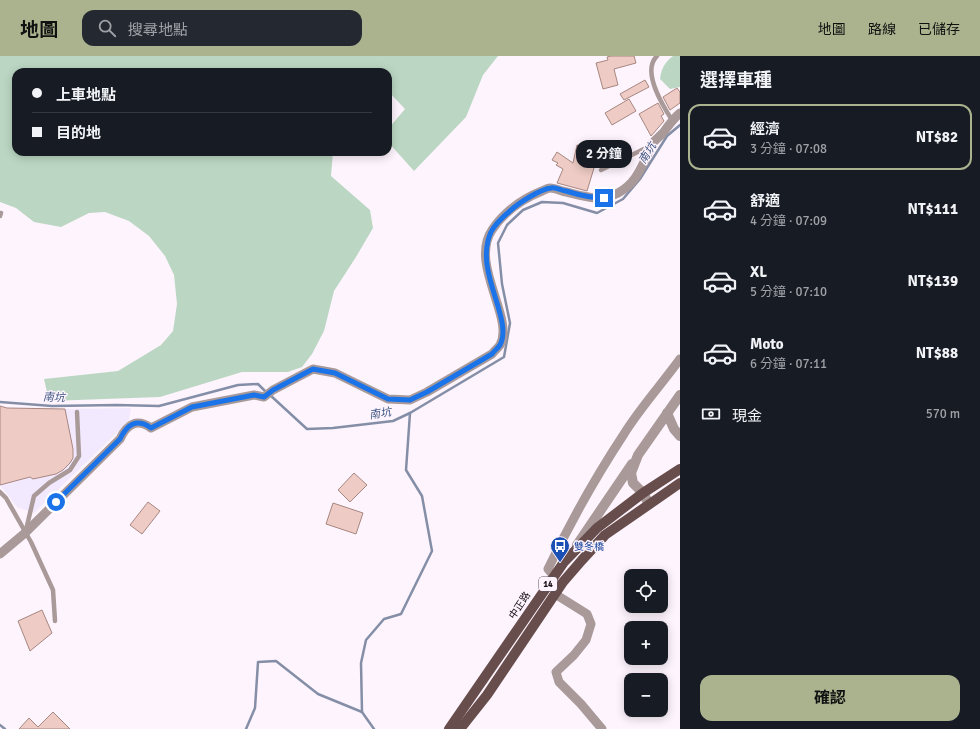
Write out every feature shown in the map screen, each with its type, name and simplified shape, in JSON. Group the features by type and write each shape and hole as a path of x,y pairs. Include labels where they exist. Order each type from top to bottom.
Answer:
{"main road":[{"name":"中正路","path":"449,729 554,576 568,559 597,528 642,493 680,468"},
{"name":"14","path":"460,729 487,695 555,594 582,560 605,536 680,483"}],"street":[{"path":"0,554 25,533 120,439 124,430 133,424 144,422 151,428 192,407 254,395 264,397 273,390 313,369 335,373 388,399 410,400 427,392 492,354 500,345 503,332 501,318 487,269 485,248 491,231 518,203 551,188 593,198 604,198 618,193 630,184 638,175 651,145 680,112"},
{"path":"554,576 548,569 564,534 624,433 680,359"},
{"path":"568,559 680,395"},
{"path":"667,413 674,430 680,436"},
{"path":"638,455 631,473 633,483 649,504"},
{"path":"555,594 587,614 591,624 586,640 574,655 556,672 559,682 581,704 602,729"}],"lane":[{"path":"657,56 654,59 651,71 658,96 672,120"},
{"path":"600,170 651,145"},
{"path":"25,533 34,496 70,470 80,456 77,412"},
{"path":"0,492 6,498 31,542 53,590 55,621"}],"shaded area":[{"path":"7,408 131,408 129,421 34,513 17,507 0,485"}],"green space":[{"path":"0,56 498,56 483,75 466,117 414,171 392,146 392,124 405,109 392,95 392,68 12,68 12,156 333,156 331,176 370,210 373,228 334,291 324,331 312,354 302,367 288,372 242,372 160,397 49,401 44,379 118,371 161,345 173,331 177,304 174,275 165,256 149,236 129,221 105,212 89,213 61,227 34,222 16,208 0,202"},
{"path":"673,56 680,56 680,87 670,89 660,79 664,66"}],"building":[{"path":"634,56 636,63 614,69 618,85 603,89 596,63 608,60 607,57"},
{"path":"645,80 649,87 624,100 620,94"},
{"path":"677,88 680,92 680,103 670,110 663,97"},
{"path":"629,99 636,111 612,125 605,113"},
{"path":"658,103 664,114 661,116 664,121 651,136 639,114"},
{"path":"577,145 589,148 585,165 594,168 587,191 557,183 563,169 556,165 558,163 552,160 557,152 573,163"},
{"path":"0,406 7,408 65,409 73,449 73,458 70,463 56,474 33,479 30,477 0,485"},
{"path":"354,473 367,485 350,502 338,490"},
{"path":"148,502 160,511 142,534 130,525"},
{"path":"333,503 363,513 356,534 326,524"},
{"path":"42,610 52,633 30,651 18,621"},
{"path":"53,712 70,729 19,729 29,718 38,727"}],"waterway":[{"name":"南坑","path":"270,395 307,429 333,428 393,421 410,413 504,357 510,323 502,284 498,243 507,225 523,210 542,202 563,203 597,213 623,199 640,179 667,136 680,125"},
{"name":"南坑","path":"0,402 52,406 159,406 238,385 258,384 266,392"},
{"path":"246,729 255,708 258,662 276,661 318,694 362,712 361,663 366,640 384,619 401,614 432,551 422,496 406,470 410,413"},
{"path":"362,712 374,729"},
{"path":"0,725 5,729"}],"place":[{"name":"雙冬橋","path":"560,563"}],"route":[{"path":"56,502 120,439 124,430 133,424 144,422 151,428 192,407 254,395 264,397 273,390 313,369 335,373 375,394 388,399 410,400 427,392 492,354 500,345 503,332 501,318 489,278 485,248 491,231 503,217 518,203 551,188 593,198 604,198"}]}
